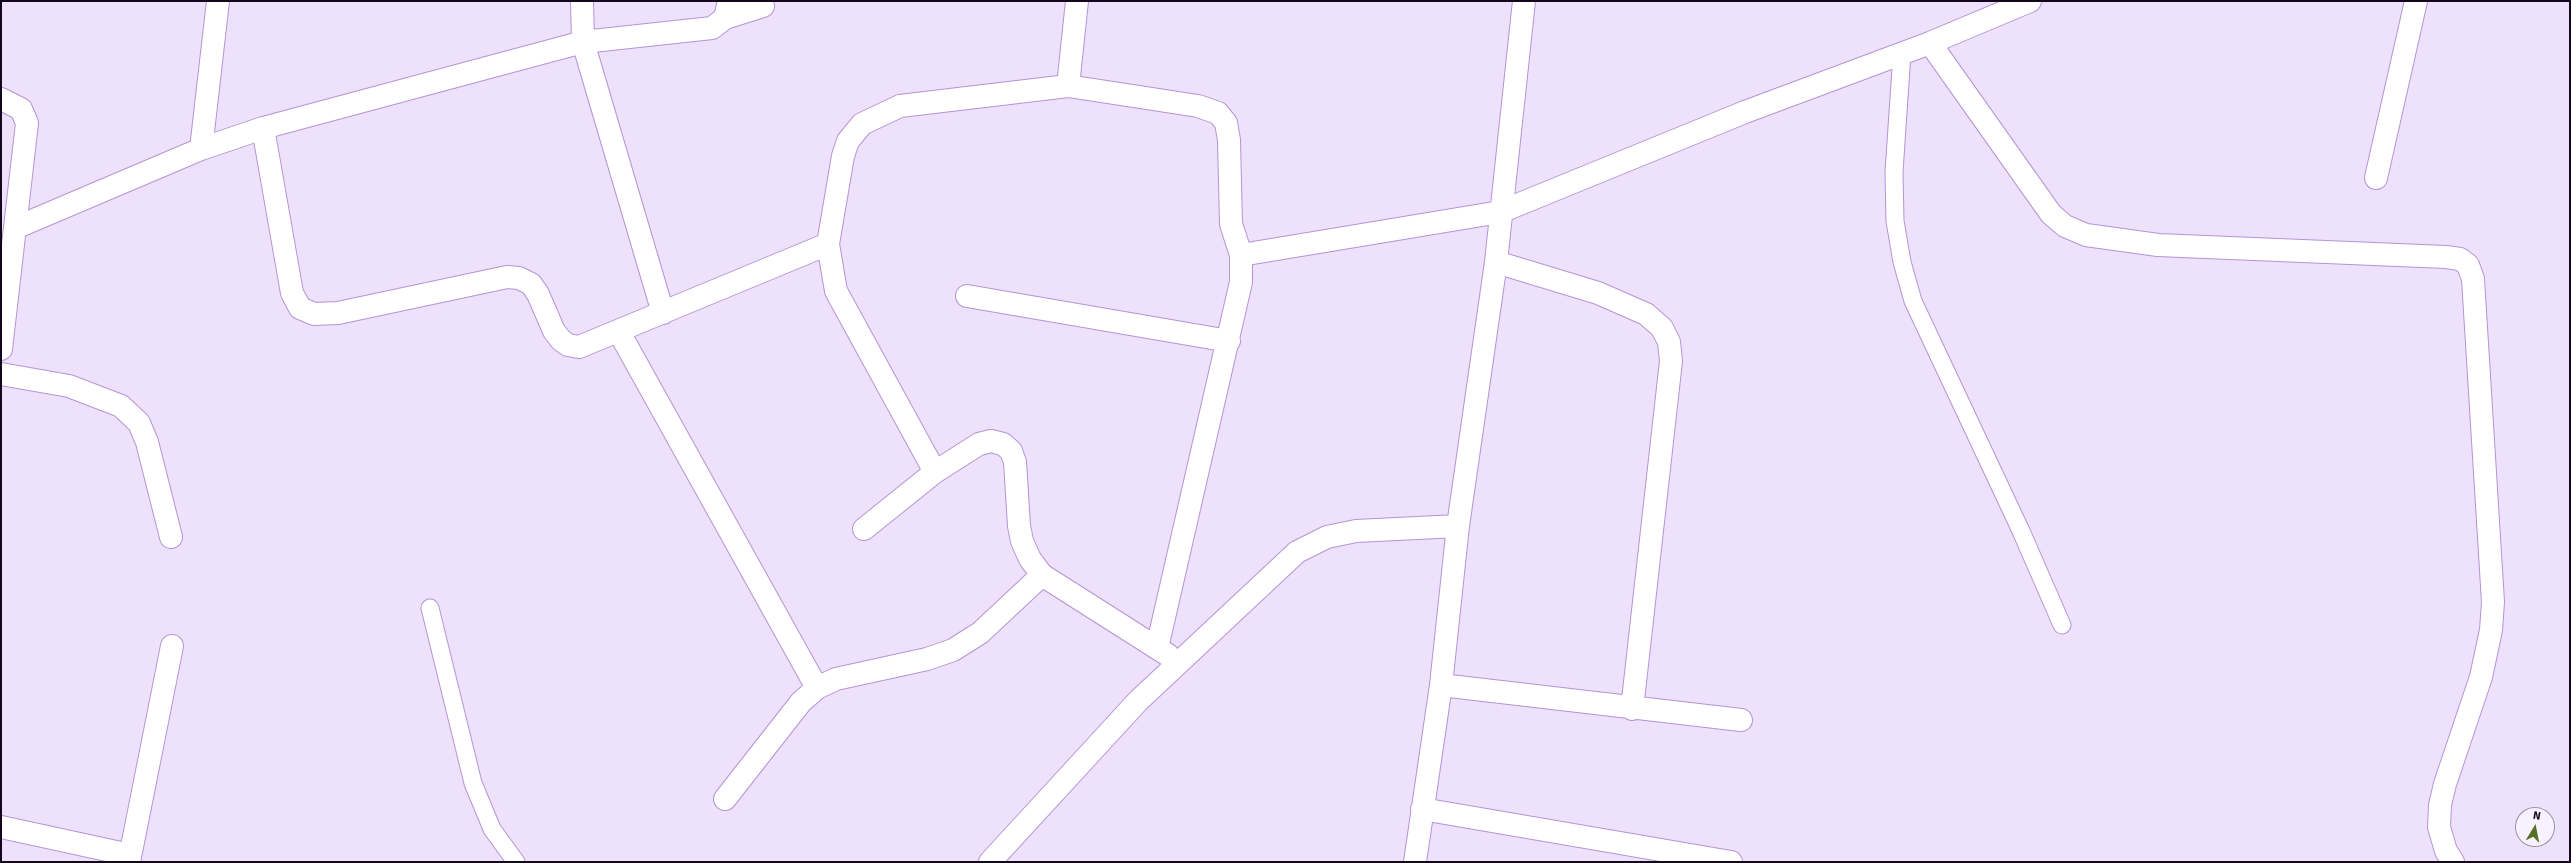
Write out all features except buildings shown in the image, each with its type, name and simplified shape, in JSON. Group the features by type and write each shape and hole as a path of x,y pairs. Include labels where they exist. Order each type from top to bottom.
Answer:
{"street":[{"path":"201,149 218,1"},
{"path":"582,1 583,42 663,313"},
{"path":"1068,86 1077,1"},
{"path":"1414,862 1441,685 1458,526 1496,262 1500,212 1524,1"},
{"path":"1241,255 1500,212 1745,112 1930,43 2030,1"},
{"path":"2376,178 2416,1"},
{"path":"15,228 201,149 264,128 583,42 712,28 727,10 763,6"},
{"path":"1930,43 2051,214 2065,226 2086,236 2158,244 2446,257 2460,259 2468,266 2473,287 2493,602 2491,630 2481,677 2445,784 2440,805 2439,827 2446,851 2453,862"},
{"path":"935,472 836,291 828,244 843,156 848,141 862,124 900,106 1068,86 1198,106 1218,113 1226,122 1231,224 1241,255 1241,282 1229,341 1156,648"},
{"path":"1,99 21,109 27,122 1,349"},
{"path":"264,128 292,293 300,308 314,314 338,313 507,277 519,278 531,284 538,294 554,331 568,345 579,347 619,332 828,244"},
{"path":"1496,262 1598,293 1646,314 1662,328 1670,342 1670,369 1632,708"},
{"path":"967,296 1229,341"},
{"path":"619,332 817,688"},
{"path":"1,374 69,386 121,406 139,423 147,442 171,537"},
{"path":"864,529 935,472 978,444 991,441 1003,444 1012,451 1015,462 1019,526 1022,541 1030,559 1042,574 1177,662"},
{"path":"990,862 1138,701 1177,662 1297,552 1327,537 1356,531 1458,526"},
{"path":"725,799 801,702 817,688 836,679 927,659 953,650 980,633 1042,574"},
{"path":"1,827 130,858 172,646"},
{"path":"1441,685 1741,720"},
{"path":"1422,809 1731,862"}],"lane":[{"path":"1902,53 1894,172 1895,221 1912,301 2021,532 2062,625"},
{"path":"430,608 473,784 492,829 516,862"}]}
